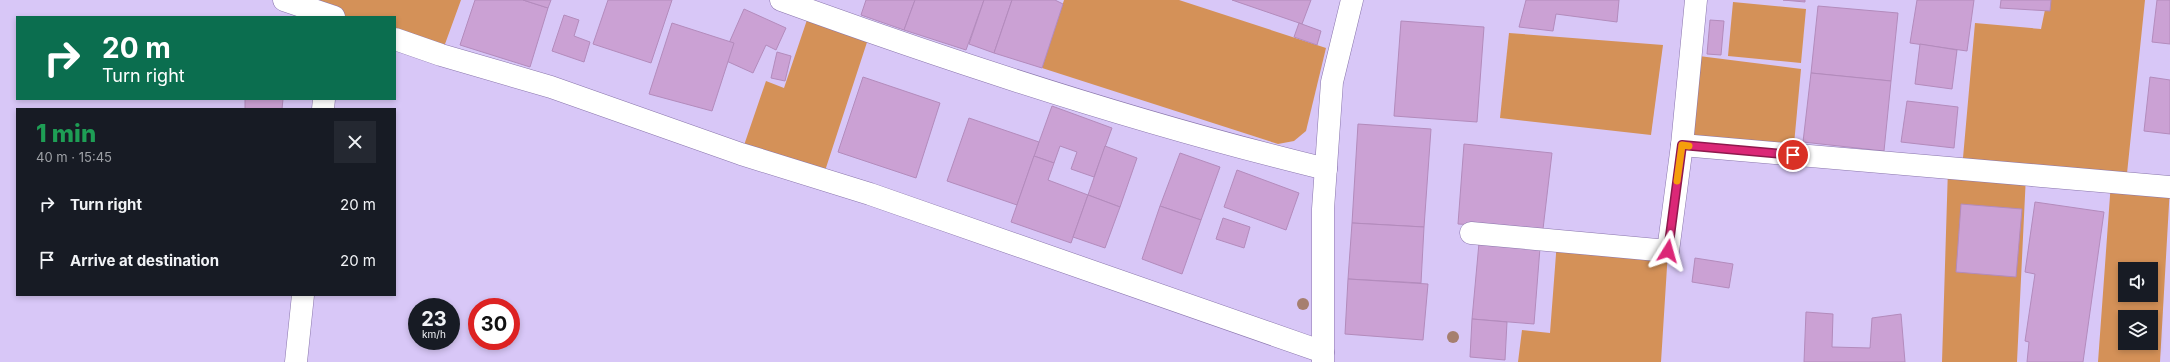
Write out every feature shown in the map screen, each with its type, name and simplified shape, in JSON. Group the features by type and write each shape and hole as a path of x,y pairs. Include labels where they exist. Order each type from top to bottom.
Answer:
{"street":[{"path":"284,0 330,16"},
{"path":"780,0 889,39 1135,119 1326,169"},
{"path":"396,39 441,56 551,87 741,154 870,194 1323,357 1323,209 1332,82 1352,0"},
{"path":"1471,233 1668,251 1682,145 1696,0"},
{"path":"1682,145 2170,187"},
{"path":"296,362 304,296"}],"shaded area":[{"path":"290,0 461,0 441,55 396,39 396,16 331,16"},
{"path":"1064,0 1179,0 1326,48 1306,131 1294,141 1278,144 1042,68"},
{"path":"2047,0 2145,0 2126,183 2170,187 2160,362 2098,362 2111,182 2026,175 2017,362 1942,362 1948,168 1962,169 1975,23 2041,29"},
{"path":"1733,2 1806,9 1801,63 1728,56"},
{"path":"810,11 870,33 822,180 741,154 766,81 784,88"},
{"path":"1509,33 1663,45 1651,135 1500,118"},
{"path":"1691,55 1801,69 1793,155 1682,145"},
{"path":"1557,241 1668,251 1661,362 1518,362 1522,330 1550,333"}],"building":[{"path":"475,0 523,0 548,8 530,67 460,45"},
{"path":"523,0 551,0 548,8"},
{"path":"608,0 672,0 651,63 593,44"},
{"path":"866,0 915,0 904,30 861,15"},
{"path":"915,0 984,0 966,50 904,30"},
{"path":"984,0 1012,0 994,53 969,44"},
{"path":"1012,0 1055,0 1063,4 1042,68 994,53"},
{"path":"1232,0 1311,0 1302,24"},
{"path":"1526,0 1619,0 1617,22 1556,14 1553,31 1519,27"},
{"path":"1783,0 1805,0 1805,2"},
{"path":"1917,0 1974,0 1967,51 1910,43"},
{"path":"2001,0 2051,0 2050,11 2000,8"},
{"path":"2157,0 2170,0 2170,44 2152,42"},
{"path":"1818,6 1898,13 1891,81 1811,73"},
{"path":"744,9 786,28 776,50 766,45 753,73 722,59"},
{"path":"564,15 579,20 574,36 590,42 584,62 552,51"},
{"path":"1710,20 1724,21 1721,55 1707,54"},
{"path":"1401,21 1484,27 1477,122 1394,116"},
{"path":"672,23 734,43 712,111 649,94"},
{"path":"1299,23 1321,31 1317,45 1294,37"},
{"path":"1920,44 1957,50 1952,89 1915,84"},
{"path":"777,52 791,56 785,81 771,78"},
{"path":"1811,73 1891,81 1884,151 1803,142"},
{"path":"863,77 940,103 916,178 838,152"},
{"path":"2150,77 2170,80 2170,134 2144,131"},
{"path":"245,100 283,100 282,108 245,108"},
{"path":"1907,101 1958,107 1954,148 1901,142"},
{"path":"1052,106 1112,128 1094,177 1071,169 1077,152 1060,146 1054,163 1034,156"},
{"path":"969,118 1039,142 1017,205 947,181"},
{"path":"1358,124 1431,129 1424,227 1352,223"},
{"path":"1464,144 1552,153 1543,229 1458,224"},
{"path":"1105,146 1137,158 1120,207 1088,195"},
{"path":"1180,153 1220,167 1201,220 1160,206"},
{"path":"1034,156 1054,163 1048,180 1088,195 1071,243 1011,222"},
{"path":"1237,170 1299,193 1286,230 1224,207"},
{"path":"1088,195 1120,207 1105,248 1073,237"},
{"path":"2035,202 2104,212 2083,362 2027,362 2029,342 2025,341 2035,274 2025,272"},
{"path":"1961,204 2022,209 2016,277 1956,272"},
{"path":"1160,206 1201,220 1182,274 1142,259"},
{"path":"1223,218 1250,227 1244,248 1216,239"},
{"path":"1352,223 1424,227 1421,283 1348,279"},
{"path":"1479,243 1540,248 1534,324 1472,319"},
{"path":"1695,258 1733,264 1729,288 1692,282"},
{"path":"1348,279 1428,284 1423,340 1345,334"},
{"path":"1806,312 1833,314 1832,347 1870,348 1872,318 1901,314 1905,362 1804,362"},
{"path":"1472,319 1507,322 1505,360 1470,357"}],"slow traffic":[{"path":"1677,181 1682,145 1689,146"}],"route":[{"path":"1668,251 1682,145 1793,155"}]}
